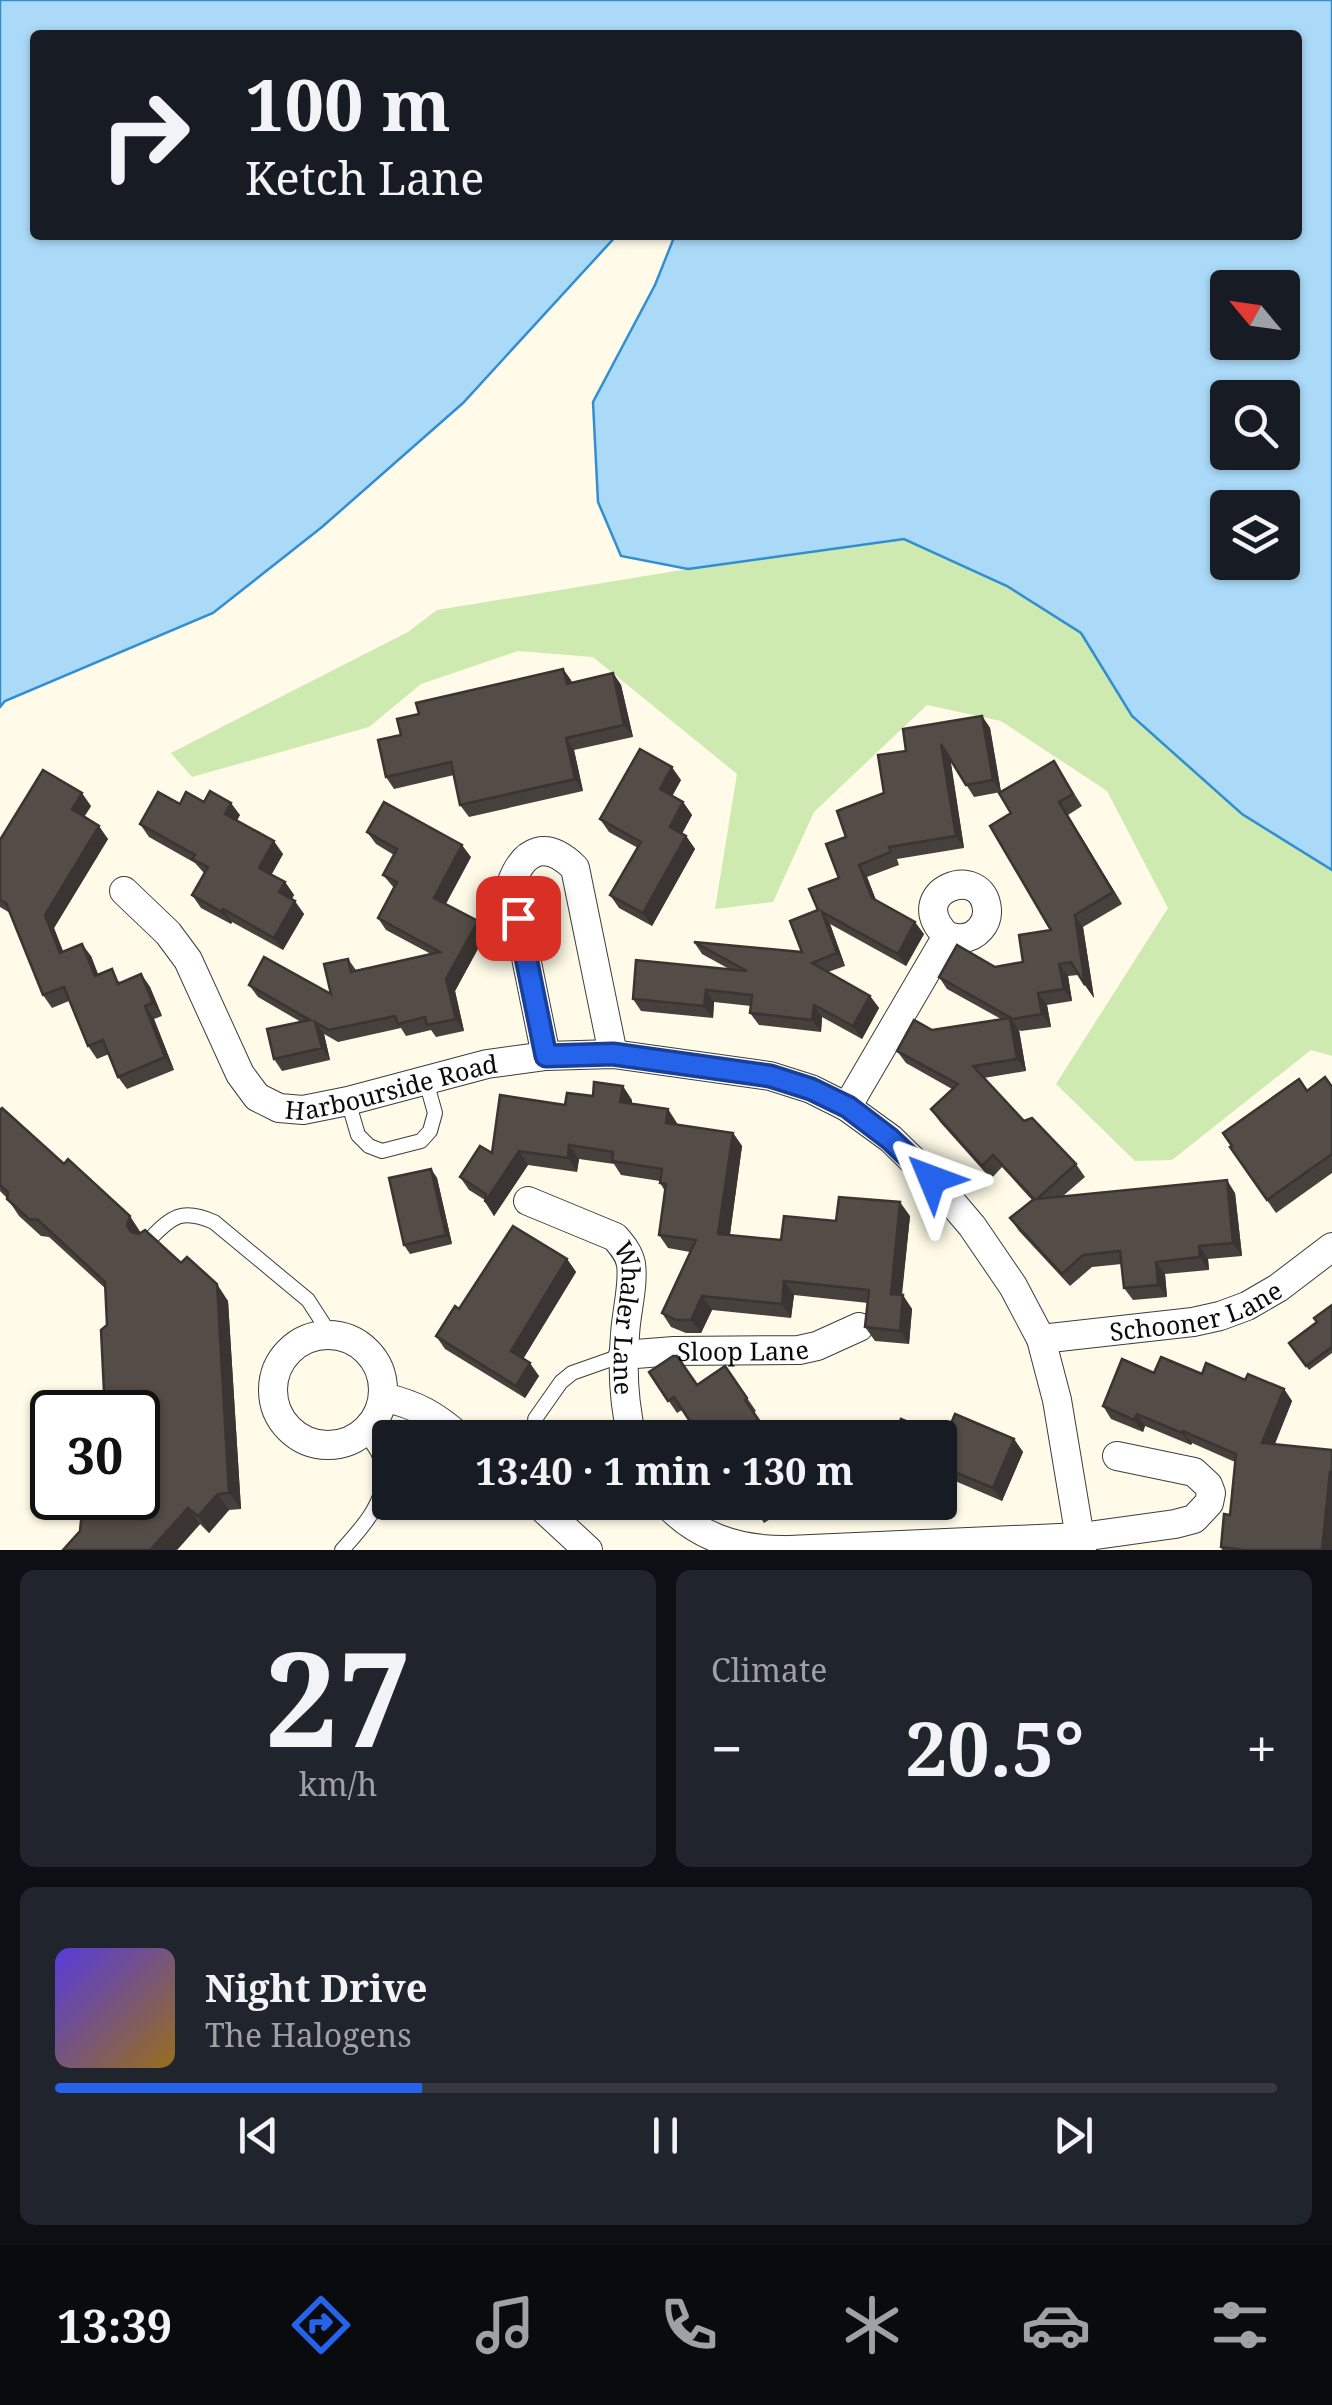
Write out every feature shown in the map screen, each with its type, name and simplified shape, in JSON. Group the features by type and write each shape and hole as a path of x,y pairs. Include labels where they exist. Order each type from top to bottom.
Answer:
{"street":[{"path":"546,1056 511,884 517,866 528,854 546,852 563,856 576,868 613,1054"},
{"name":"Harbourside Road","path":"124,891 168,933 188,960 240,1074 257,1097 279,1108 302,1110 348,1101 487,1064 546,1056 613,1054 770,1076 811,1089 848,1107 890,1139 932,1179 972,1226 1013,1286 1041,1339 1057,1400 1082,1544"},
{"path":"848,1107 946,936"},
{"name":"Whaler Lane","path":"528,1201 615,1237 630,1259 623,1355 629,1420"},
{"name":"Schooner Lane","path":"1041,1339 1220,1316 1248,1306 1278,1288 1332,1246"},
{"name":"Sloop Lane","path":"623,1355 799,1350 859,1327"},
{"path":"330,1334 355,1340 374,1357 382,1375 384,1396 378,1416 364,1432 341,1444 313,1444 292,1433 278,1415 272,1394 274,1374 289,1349 310,1337 330,1334"},
{"path":"384,1396 407,1402 441,1420"},
{"path":"685,1520 695,1529 736,1546 762,1550 1082,1544 1194,1519 1210,1502 1208,1485 1194,1472 1117,1456"},
{"path":"556,1520 588,1550"}],"lane":[{"path":"348,1101 358,1135 382,1152 421,1140 430,1131 435,1114 426,1082"},
{"path":"149,1240 164,1224 180,1216 196,1214 214,1222 308,1300 330,1334"},
{"path":"535,1418 572,1373 623,1355"},
{"path":"342,1550 361,1530 382,1489 384,1470 378,1452 364,1432"}],"green space":[{"path":"904,539 1007,586 1082,633 1132,716 1242,814 1332,870 1332,1056 1311,1050 1172,1160 1135,1161 1056,1084 1168,908 1107,791 1001,721 927,705 814,812 773,902 715,909 737,774 593,657 518,651 421,684 369,727 192,777 171,753 408,632 437,610"}],"water":[{"path":"0,0 1332,0 1332,870 1242,814 1132,716 1081,633 1007,586 904,539 688,569 621,556 598,502 593,402 655,285 673,240 1302,240 1302,30 30,30 30,240 612,240 463,403 322,527 213,613 5,701 0,707"}],"building":[{"path":"563,669 567,684 613,673 624,725 566,738 575,779 460,805 451,762 386,777 378,740 401,735 397,719 419,714 416,703"},
{"path":"982,716 993,780 966,785 941,744 956,836 889,847 891,852 859,865 872,898 915,922 898,954 822,912 837,953 812,963 870,996 853,1026 814,1005 812,1020 750,1013 752,995 706,990 704,1006 633,999 636,960 747,971 694,942 802,952 790,921 818,910 809,889 839,878 826,844 846,837 837,811 884,793 878,755 906,751 903,729"},
{"path":"640,749 672,767 660,789 683,802 670,827 686,836 643,913 610,895 641,842 600,819"},
{"path":"1054,761 1073,794 1059,802 1113,892 1075,915 1085,985 1071,962 1059,964 1064,989 1038,993 1042,1014 1013,1019 939,977 957,945 995,967 1023,962 1019,935 1051,930 990,826 1011,813 999,793"},
{"path":"43,770 82,793 72,809 99,826 45,915 60,953 82,944 95,976 112,969 118,984 141,974 153,1003 145,1006 165,1057 118,1077 103,1040 88,1046 64,987 43,995 6,903 0,900 0,840"},
{"path":"210,791 231,803 225,814 274,841 259,868 285,882 279,892 295,901 274,938 192,895 208,867 192,859 195,855 140,824 158,792 180,804 186,792 204,802"},
{"path":"384,802 462,845 434,898 478,921 446,979 456,1019 427,1025 425,1017 398,1024 395,1016 329,1030 315,1022 322,1048 274,1059 267,1029 310,1020 249,985 264,957 331,994 324,964 348,959 351,972 440,952 378,918 397,882 383,875 397,849 367,832"},
{"path":"1010,1018 1017,1059 973,1066 1024,1121 1032,1118 1076,1164 1037,1199 1227,1180 1233,1243 1199,1246 1200,1257 1156,1262 1158,1285 1124,1288 1120,1251 1083,1255 1062,1274 1010,1218 1034,1199 993,1155 982,1166 931,1109 958,1084 897,1051 914,1020 932,1030"},
{"path":"1325,1077 1332,1087 1332,1154 1267,1200 1223,1133 1299,1079 1307,1091"},
{"path":"594,1082 623,1086 620,1102 668,1109 666,1123 733,1133 718,1234 781,1240 784,1216 836,1221 839,1197 900,1202 891,1294 903,1295 900,1331 865,1327 869,1290 784,1281 782,1304 702,1296 691,1320 676,1320 662,1313 696,1240 659,1235 666,1184 660,1183 662,1169 612,1161 613,1152 569,1145 568,1158 519,1151 485,1202 486,1194 460,1177 480,1146 492,1153 500,1095 565,1105 567,1093 593,1096"},
{"path":"0,1110 64,1164 68,1159 130,1216 127,1225 131,1232 139,1234 145,1230 181,1263 187,1257 217,1284 229,1493 218,1494 198,1516 188,1508 150,1550 63,1550 80,1531 82,1520 160,1520 160,1390 104,1390 101,1330 107,1325 105,1282 38,1220 29,1219 7,1199 8,1192 0,1185"},
{"path":"431,1169 446,1235 404,1245 389,1178"},
{"path":"513,1226 567,1259 511,1351 530,1363 516,1386 436,1336 455,1306 459,1309"},
{"path":"1332,1305 1332,1347 1306,1366 1289,1343"},
{"path":"677,1356 697,1385 725,1366 759,1420 689,1420 674,1397 668,1401 649,1372"},
{"path":"1161,1357 1202,1374 1206,1363 1245,1380 1248,1374 1284,1389 1262,1443 1332,1450 1322,1550 1221,1547 1224,1514 1230,1515 1236,1454 1137,1414 1134,1420 1103,1406 1122,1359 1154,1373"},
{"path":"955,1414 1014,1439 993,1488 957,1473 957,1420 952,1420"}],"route":[{"path":"518,918 546,1056 613,1054 770,1076 811,1089 848,1107 890,1139 932,1179"}]}
